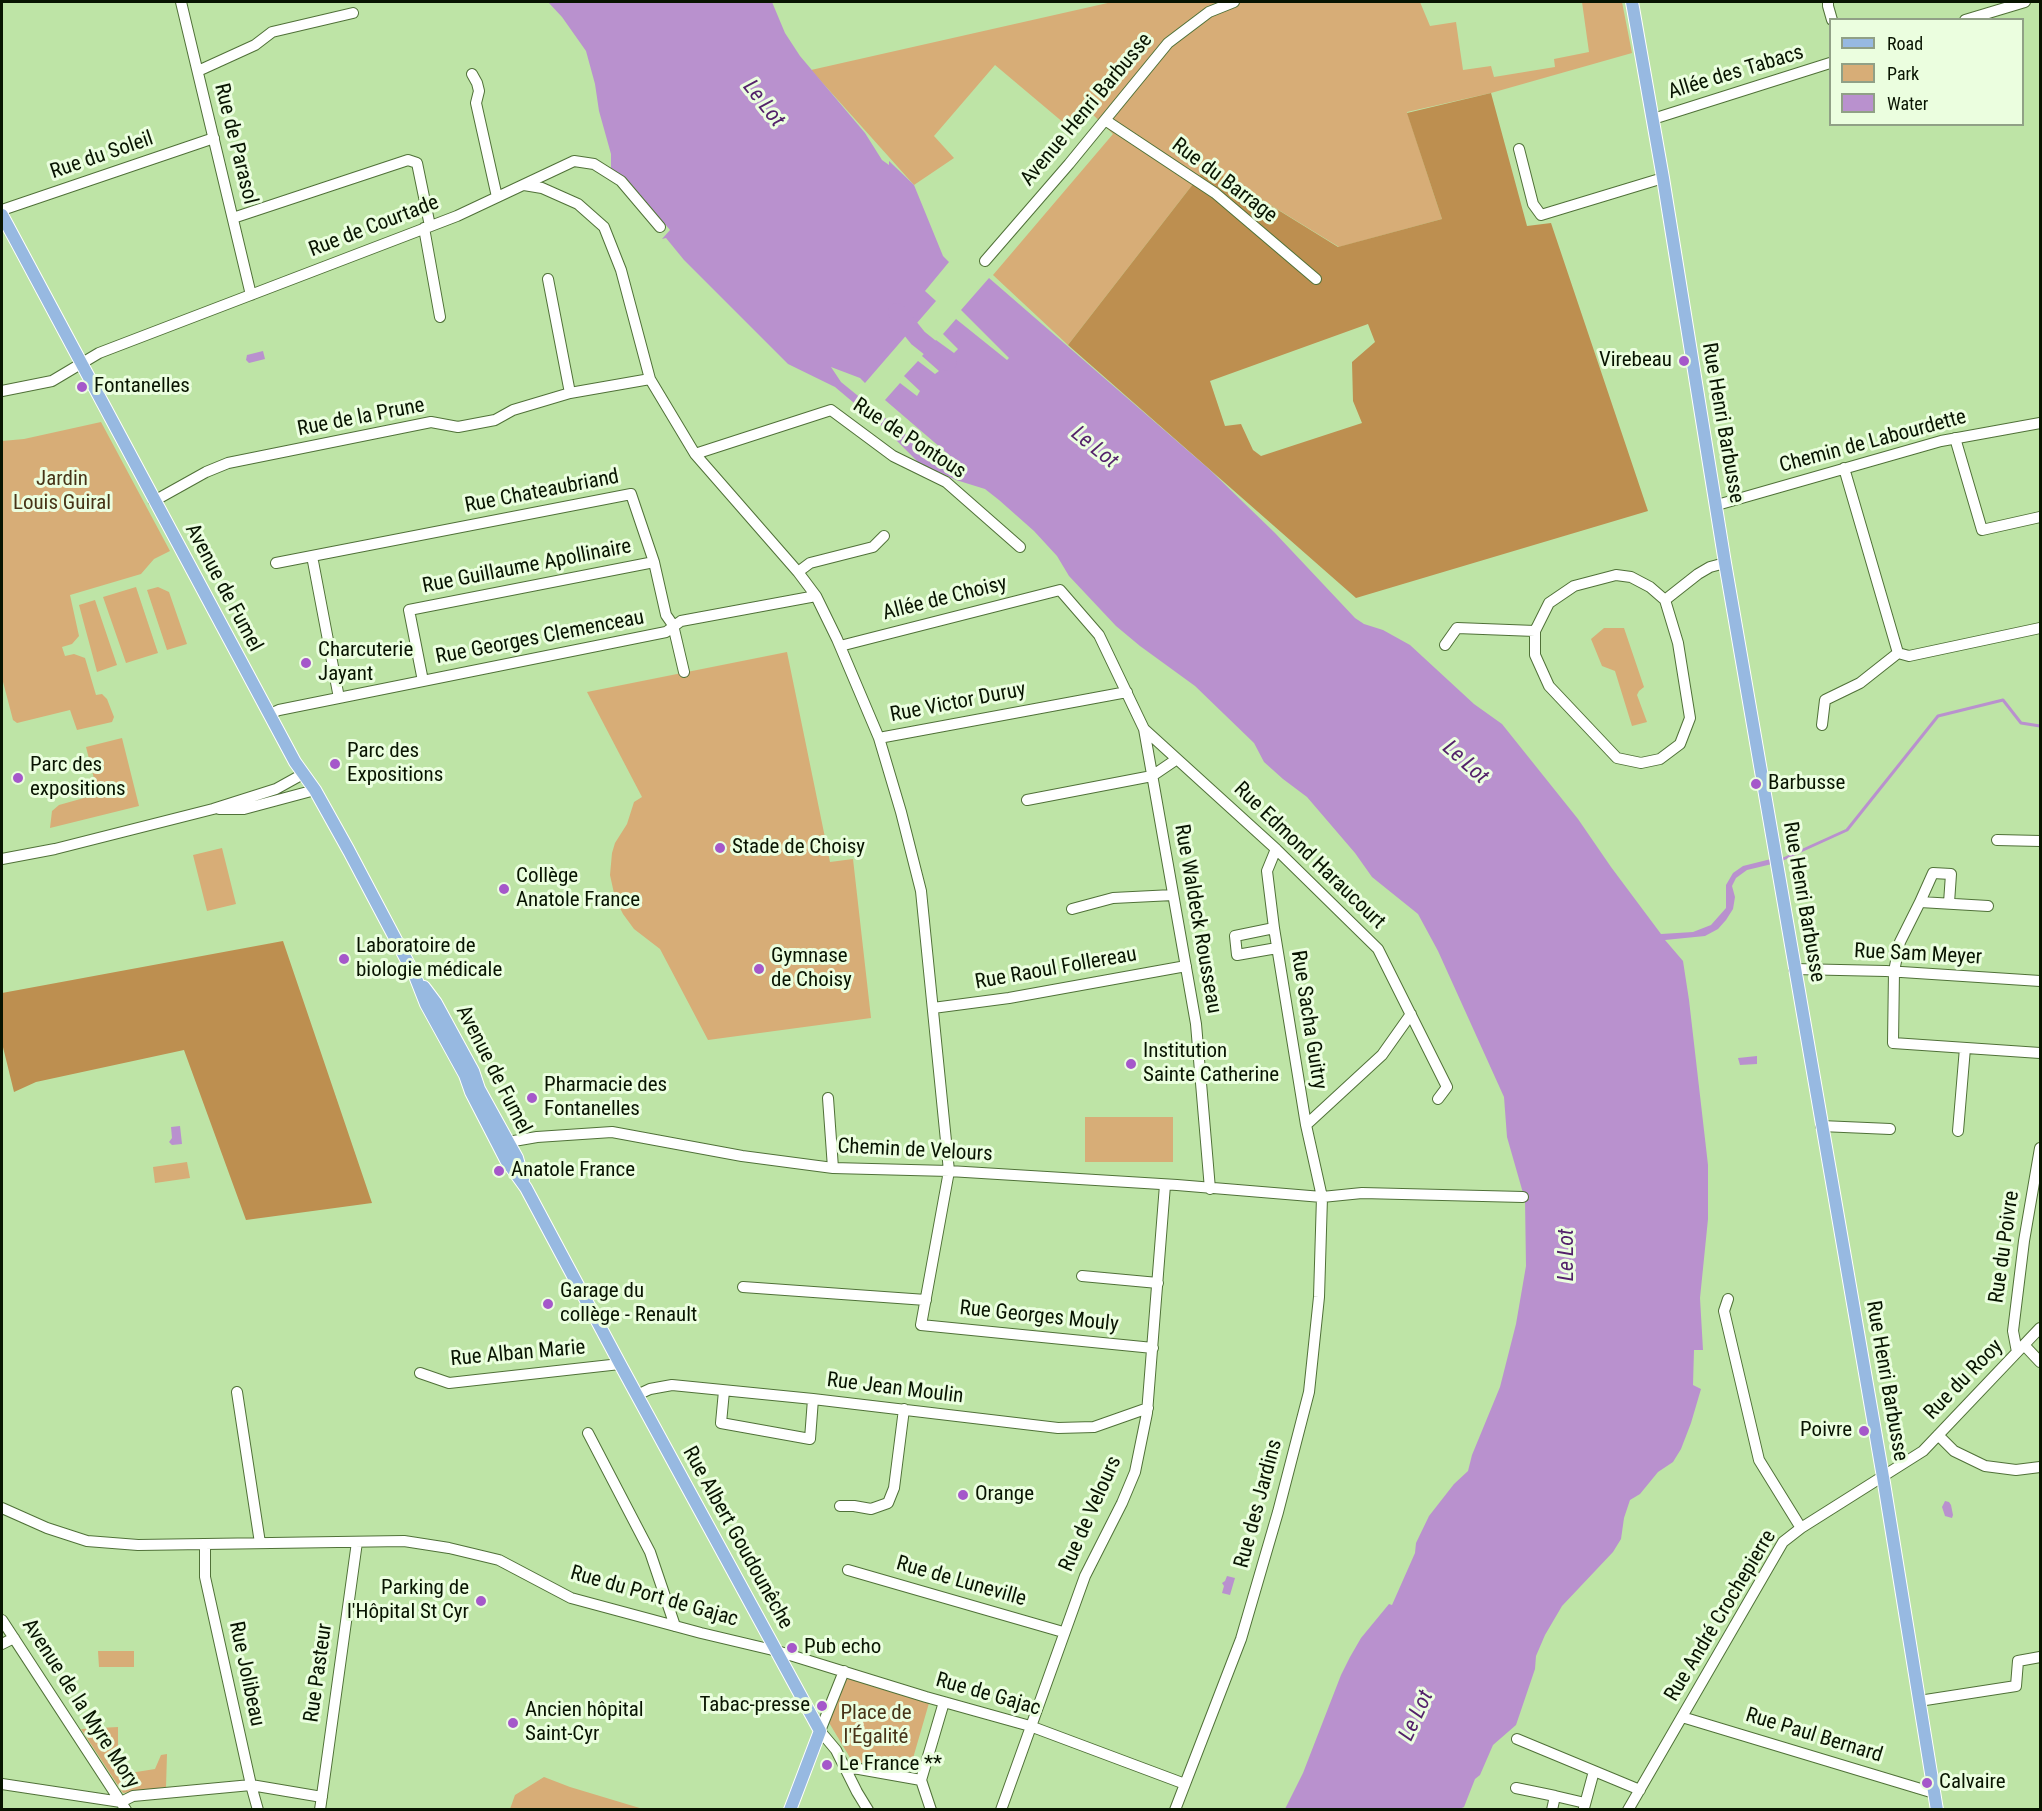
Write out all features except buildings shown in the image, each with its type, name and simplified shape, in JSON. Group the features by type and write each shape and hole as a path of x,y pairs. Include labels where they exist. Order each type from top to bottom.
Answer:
{"main road":[{"name":"Rue Henri Barbusse","path":"1632,2 1794,969 1883,1477 1937,1809"},
{"name":"Avenue de Fumel","path":"2,215 154,501 303,774 315,790 415,976 426,1004 465,1075 471,1092 504,1144 506,1160 526,1188 620,1364"},
{"name":"Rue Albert Goudounêche","path":"620,1364 820,1731"},
{"path":"790,1809 820,1731"}],"street":[{"name":"Rue de Parasol","path":"182,2 252,295"},
{"name":"Avenue Henri Barbusse","path":"985,261 1168,43 1209,12 1234,2"},
{"path":"1828,2 1831,18"},
{"path":"1985,16 2025,2"},
{"path":"198,71 255,45 272,32 353,13"},
{"name":"Allée des Tabacs","path":"1653,119 1829,63"},
{"path":"472,74 479,91 476,103 497,197"},
{"name":"Rue du Barrage","path":"1105,120 1215,194 1316,279"},
{"name":"Rue du Soleil","path":"2,210 214,138"},
{"path":"1519,149 1533,204 1541,215 1663,178"},
{"path":"233,218 408,160 417,163 440,317"},
{"name":"Rue de Courtade","path":"2,391 52,381 64,376 99,353 427,227 574,161 594,164 621,181 660,226"},
{"name":"Rue Victor Duruy","path":"524,185 542,188 578,204 604,227 621,270 650,379 695,454 798,572 816,596 879,738 1127,692"},
{"path":"548,279 570,393"},
{"name":"Rue de la Prune","path":"154,501 206,472 228,464 431,422 458,427 495,420 513,410 570,393 650,379"},
{"name":"Rue de Pontous","path":"695,454 831,410 893,456 946,482 1020,547"},
{"name":"Chemin de Labourdette","path":"1717,505 1955,438 2040,423"},
{"path":"1955,438 1982,530 2040,517"},
{"path":"1844,468 1898,653"},
{"name":"Rue Chateaubriand","path":"276,563 631,494 654,562 666,615 674,625 684,672"},
{"path":"798,572 810,563 873,547 884,536"},
{"path":"312,556 339,698"},
{"name":"Rue Guillaume Apollinaire","path":"423,681 409,610 654,562"},
{"path":"1665,600 1698,574 1710,567 1725,563"},
{"path":"1616,575 1631,577 1650,587 1665,600 1678,643 1690,718 1680,744 1660,759 1641,763 1617,758 1549,686 1535,655 1535,632 1549,603 1574,586 1605,577 1616,575"},
{"name":"Allée de Choisy","path":"840,646 1060,590 1099,635 1127,692"},
{"name":"Rue Georges Clemenceau","path":"270,714 279,710 666,632 681,621 816,596"},
{"path":"1444,645 1457,628 1535,632"},
{"path":"1898,653 1909,656 2040,628"},
{"path":"1822,725 1825,700 1860,683 1898,653"},
{"name":"Rue Edmond Haraucourt","path":"1127,692 1144,729 1276,849 1378,949 1447,1087 1438,1099"},
{"name":"Rue Waldeck Rousseau","path":"1144,729 1196,1024 1210,1189"},
{"path":"743,1287 926,1300 949,1171 921,891 902,812 879,738"},
{"path":"1026,800 1152,776 1177,759"},
{"path":"2,859 55,849 213,809 225,803 276,789 303,774"},
{"path":"213,809 244,809 315,790"},
{"path":"1997,840 2040,841"},
{"name":"Rue Sacha Guitry","path":"1276,849 1267,872 1274,928 1306,1125 1322,1197"},
{"path":"1949,903 1950,874 1933,873 1900,942 1894,972 1893,1043 2040,1053"},
{"path":"1072,909 1113,898 1173,894"},
{"path":"1920,902 1988,906"},
{"path":"1274,928 1235,936 1237,955 1277,948"},
{"name":"Rue Raoul Follereau","path":"933,1008 1009,998 1186,966"},
{"name":"Rue Sam Meyer","path":"1794,969 1894,972 2040,981"},
{"path":"1306,1125 1382,1055 1412,1014"},
{"path":"1958,1131 1965,1048"},
{"path":"828,1098 833,1168"},
{"path":"1821,1126 1890,1129"},
{"name":"Chemin de Velours","path":"504,1144 537,1137 612,1132 742,1156 833,1168 949,1171 1322,1197 1362,1193 1523,1197"},
{"name":"Rue du Poivre","path":"2020,1349 2013,1331 2024,1241 2040,1148"},
{"name":"Rue de Velours","path":"1000,1809 1085,1576 1135,1472 1148,1407 1166,1185"},
{"name":"Rue des Jardins","path":"1175,1809 1241,1639 1278,1512 1309,1392 1319,1297 1322,1197"},
{"path":"1082,1276 1158,1283"},
{"path":"1728,1299 1725,1311 1759,1460 1801,1528"},
{"name":"Rue Georges Mouly","path":"926,1300 921,1325 1153,1348"},
{"name":"Rue du Rooy","path":"1883,1477 1923,1451 2040,1328"},
{"path":"2020,1349 2040,1362"},
{"name":"Rue Alban Marie","path":"420,1373 449,1383 620,1364"},
{"name":"Rue Jean Moulin","path":"637,1395 651,1389 672,1385 904,1409 1058,1428 1094,1427 1148,1407"},
{"path":"724,1391 721,1423 810,1439 813,1399"},
{"path":"237,1392 260,1543"},
{"path":"840,1506 871,1509 888,1503 894,1488 904,1409"},
{"path":"588,1433 650,1552 675,1626"},
{"path":"1938,1435 1954,1451 1984,1466 2016,1470 2040,1467"},
{"name":"Rue André Crochepierre","path":"1628,1809 1783,1542 1801,1528 1883,1477"},
{"name":"Rue du Port de Gajac","path":"2,1508 47,1528 87,1540 138,1545 404,1540 449,1548 499,1560 571,1598 777,1651"},
{"name":"Rue Pasteur","path":"320,1809 357,1542"},
{"name":"Rue Jolibeau","path":"205,1545 205,1577 258,1809"},
{"name":"Rue de Luneville","path":"848,1570 1063,1632"},
{"name":"Avenue de la Myre Mory","path":"2,1620 124,1806"},
{"path":"2,1644 14,1638"},
{"name":"Rue de Gajac","path":"777,1651 1030,1726 1185,1784"},
{"path":"1919,1701 2016,1686 2018,1661 2040,1657"},
{"path":"844,1671 820,1731 836,1750 868,1809"},
{"path":"931,1809 921,1783 944,1702"},
{"name":"Rue Paul Bernard","path":"1682,1717 1934,1793"},
{"path":"1517,1739 1640,1790"},
{"path":"846,1768 859,1768 921,1783"},
{"path":"1516,1788 1555,1796 1584,1806 1594,1771"},
{"path":"2,1784 124,1806 133,1796 251,1785 322,1797"},
{"path":"1552,1809 1555,1796"},
{"path":"80,1797 83,1809"}],"green space":[{"path":"1112,2 1420,2 1430,26 1456,22 1463,70 1491,66 1494,77 1555,67 1554,59 1589,52 1582,2 1622,2 1632,53 1491,93 1407,112 1442,219 1339,247 1207,166 1068,345 993,275 1113,134 1090,112 1071,129 995,65 934,136 954,158 914,185 811,70"},
{"name":"Jardin Louis Guiral","path":"101,422 170,551 154,559 141,574 70,595 79,636 72,644 62,647 65,656 74,654 85,658 96,695 102,694 107,699 114,717 112,722 77,730 70,710 17,723 13,720 2,678 2,441 24,439"},
{"path":"136,587 158,653 126,663 103,597"},
{"path":"158,587 169,592 187,644 167,650 147,590"},
{"path":"95,600 117,665 97,672 79,605"},
{"path":"1604,628 1624,628 1644,687 1637,695 1647,722 1632,726 1615,671 1602,666 1591,639"},
{"name":"Stade de Choisy","path":"787,652 830,862 853,859 871,1018 708,1040 660,949 634,929 615,898 610,875 612,853 615,843 627,824 634,802 642,797 587,692"},
{"path":"122,738 139,806 50,828 52,811 59,805 98,794 86,747"},
{"path":"222,848 236,904 207,911 193,855"},
{"path":"1085,1117 1173,1117 1173,1162 1085,1162"},
{"path":"187,1162 190,1178 155,1183 153,1167"},
{"path":"98,1651 134,1651 134,1667 99,1667"},
{"name":"Place de l'Égalité","path":"844,1676 929,1703 909,1772 852,1761 828,1721"},
{"path":"118,1727 118,1760 130,1773 155,1769 161,1755 167,1754 166,1787 123,1793 81,1729"},
{"path":"544,1777 643,1809 510,1809 515,1795"}],"shaded area":[{"path":"1491,93 1527,226 1551,223 1648,511 1356,598 1068,345 1207,166 1338,247 1442,219 1407,113","holes":["1368,324 1375,342 1352,362 1353,401 1362,423 1261,456 1253,450 1241,424 1225,426 1210,381"]},
{"path":"283,941 372,1203 246,1220 184,1050 36,1082 14,1092 2,1043 2,993"}],"water":[{"path":"548,2 772,2 785,33 800,56 865,133 882,160 889,165 889,161 914,185 943,256 949,262 925,291 936,301 865,383 860,378 831,367 841,382 922,448 949,462 955,460 885,400 900,383 917,396 920,391 904,376 918,361 935,374 939,371 922,356 936,340 954,353 958,349 943,334 956,319 1007,360 1009,358 961,310 989,278 1209,469 1275,533 1355,618 1410,645 1474,704 1502,724 1578,819 1661,934 1693,932 1711,925 1726,908 1726,885 1733,873 1743,866 1771,859 1772,864 1747,870 1736,878 1732,886 1735,897 1733,909 1718,929 1705,936 1665,940 1683,961 1708,1165 1708,1219 1700,1298 1703,1350 1694,1350 1693,1385 1701,1389 1691,1423 1681,1449 1673,1462 1658,1472 1640,1494 1630,1500 1621,1539 1613,1552 1562,1606 1536,1656 1535,1669 1516,1725 1493,1745 1480,1775 1475,1779 1464,1807 1457,1810 1285,1809 1303,1773 1350,1657 1361,1638 1389,1604 1392,1605 1429,1516 1454,1484 1468,1471 1472,1455 1500,1387 1516,1324 1526,1266 1525,1200 1507,1137 1504,1097 1438,951 1418,914 1372,877 1355,853 1307,797 1264,762 1254,743 1195,686 1116,626 1069,576 1057,556 1034,531 985,489 956,480 919,463 886,430 835,387 788,364 684,260 666,238 662,239 670,230 631,184 611,168 611,154 586,51 562,17"},
{"path":"263,351 265,359 249,363 246,360 247,355"},
{"path":"1757,1056 1757,1064 1740,1065 1738,1058"},
{"path":"180,1126 182,1144 172,1145 169,1142 172,1138 171,1127"},
{"path":"1945,1501 1951,1505 1952,1518 1945,1516 1942,1507"},
{"path":"1227,1576 1235,1578 1230,1595 1222,1593 1224,1586 1222,1583"}],"waterway":[{"name":"Le Lot","path":"897,312 918,338 948,362"},
{"path":"1781,860 1847,830 1938,716 2003,700 2021,723 2040,726"}],"place":[{"name":"Virebeau","path":"1684,361"},
{"name":"Fontanelles","path":"82,387"},
{"name":"Charcuterie Jayant","path":"306,663"},
{"name":"Parc des Expositions","path":"335,764"},
{"name":"Parc des expositions","path":"18,778"},
{"name":"Barbusse","path":"1756,784"},
{"name":"Stade de Choisy","path":"720,848"},
{"name":"Collège Anatole France","path":"504,889"},
{"name":"Laboratoire de biologie médicale","path":"344,959"},
{"name":"Gymnase de Choisy","path":"759,969"},
{"name":"Institution Sainte Catherine","path":"1131,1064"},
{"name":"Pharmacie des Fontanelles","path":"532,1098"},
{"name":"Anatole France","path":"499,1171"},
{"name":"Garage du collège - Renault","path":"548,1304"},
{"name":"Poivre","path":"1864,1431"},
{"name":"Orange","path":"963,1495"},
{"name":"Parking de l'Hôpital St Cyr","path":"481,1601"},
{"name":"Pub echo","path":"792,1648"},
{"name":"Tabac-presse","path":"822,1706"},
{"name":"Ancien hôpital Saint-Cyr","path":"513,1723"},
{"name":"Le France **","path":"827,1765"},
{"name":"Calvaire","path":"1927,1783"}]}
